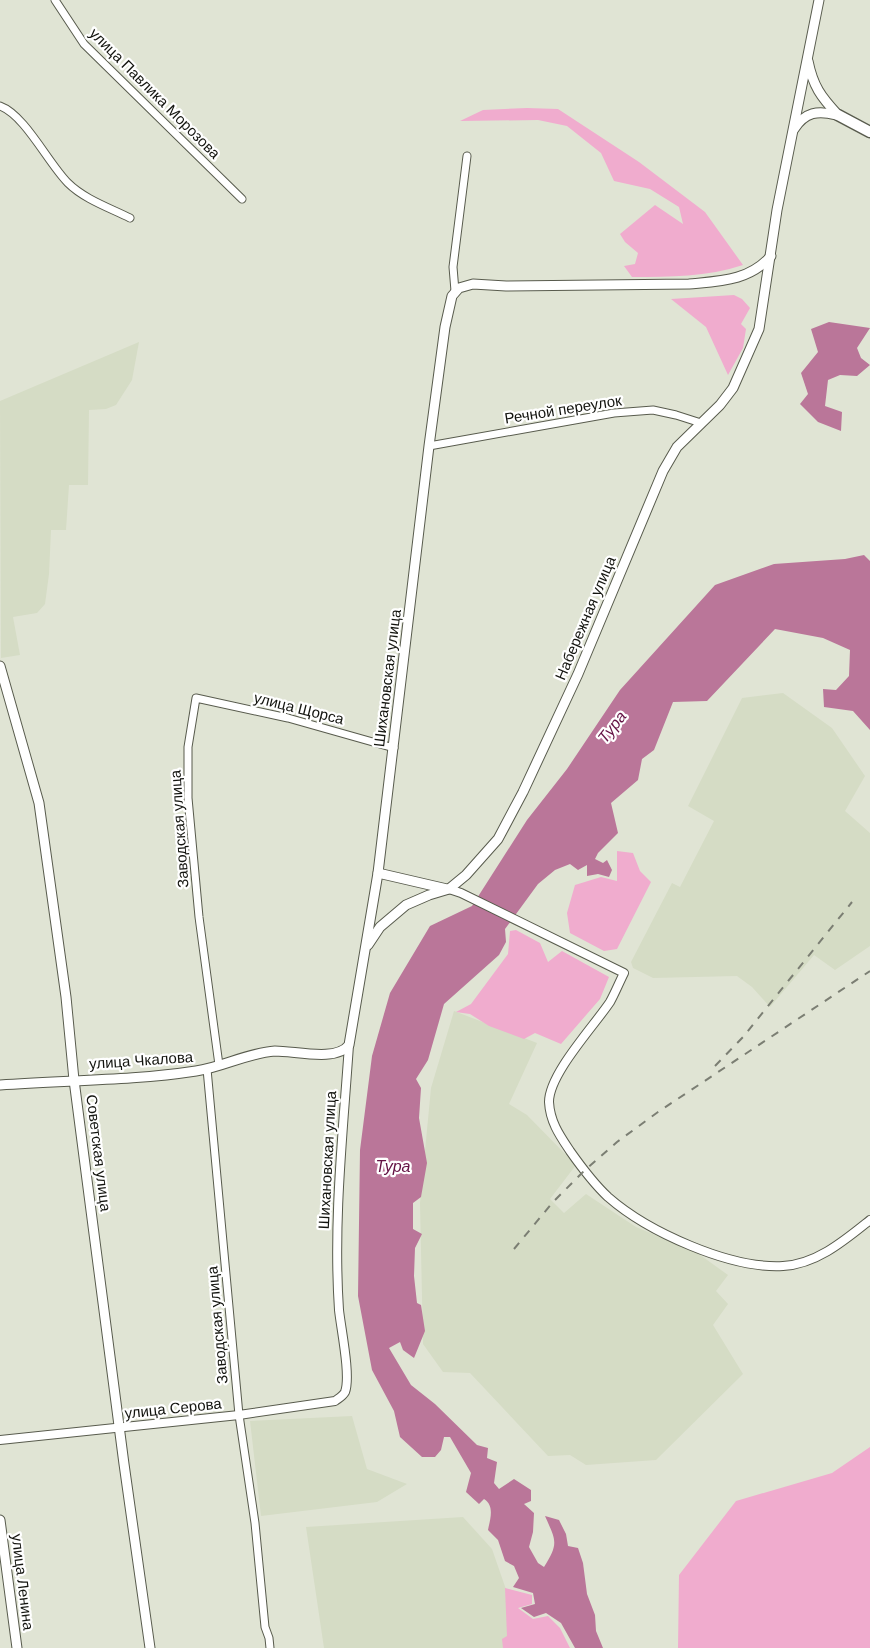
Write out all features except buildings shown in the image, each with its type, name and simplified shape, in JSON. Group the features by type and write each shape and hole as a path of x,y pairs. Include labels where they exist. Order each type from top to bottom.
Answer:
{"main road":[{"name":"Набережная улица","path":"365,949 380,927 406,905 449,889 482,858 498,839 578,674 663,471 677,447 720,405 733,388 745,363 759,328 777,210 819,0"},
{"path":"807,56 817,91 838,115"},
{"path":"791,136 801,119 817,112 838,115 870,132"},
{"path":"455,291 462,286 473,284 506,286 689,284 750,273 762,266 771,256"},
{"name":"Шихановская улица","path":"349,1045 378,873 446,316 455,291"},
{"name":"Советская улица","path":"0,666 39,802 150,1648"},
{"path":"378,873 449,889"},
{"name":"улица Чкалова","path":"0,1084 114,1079 207,1069 242,1057 269,1052 333,1055 344,1051 349,1045"},
{"name":"улица Ленина","path":"0,1520 17,1648"}],"street":[{"name":"улица Павлика Морозова","path":"55,0 84,44 242,200"},
{"path":"0,106 14,113 70,185 130,218"},
{"path":"455,291 453,267 467,156"},
{"path":"750,273 768,277"},
{"name":"Речной переулок","path":"429,446 614,413 652,411 676,415 701,423"},
{"name":"улица Щорса","path":"196,698 288,718 394,748"},
{"name":"Заводская улица","path":"196,698 188,747 188,798 199,917 219,1065"},
{"path":"449,889 524,923 624,973 610,1001 561,1071 550,1092 551,1115 557,1132 584,1171 609,1197 626,1210 683,1242 711,1253 764,1266 801,1264 813,1259 870,1220"},
{"name":"Шихановская улица","path":"345,1393 346,1376 341,1335 337,1250 342,1130 349,1045"},
{"name":"Заводская улица","path":"207,1069 239,1415 255,1523 265,1628 270,1638 270,1648"},
{"name":"улица Серова","path":"0,1440 239,1415 335,1401 345,1393"}],"shaded area":[{"path":"558,109 639,162 705,212 743,265 702,274 632,277 624,266 635,264 638,253 625,242 620,234 655,205 683,224 679,207 650,189 614,181 601,153 567,126 538,120 460,121 483,110"},
{"path":"734,295 742,299 750,308 741,324 746,329 743,348 728,375 706,327 671,299"},
{"path":"139,342 132,380 116,405 106,409 89,410 88,485 69,485 66,530 51,530 45,604 37,613 13,617 20,655 1,658 0,401"},
{"path":"783,693 832,728 865,776 845,811 870,833 870,946 835,970 814,955 770,1007 752,987 737,976 653,978 633,968 631,962 672,883 680,887 714,821 688,806 742,698"},
{"path":"617,851 633,853 640,871 651,882 617,949 604,951 570,933 567,913 575,885 601,877 617,881"},
{"path":"516,930 540,943 548,962 562,951 609,977 600,999 561,1044 535,1033 524,1039 489,1026 470,1014 456,1012 471,1004 508,954 510,931"},
{"path":"454,1011 537,1043 509,1104 527,1115 576,1165 550,1199 564,1213 586,1194 636,1227 696,1252 728,1275 716,1291 728,1304 713,1325 743,1374 656,1460 586,1465 570,1455 548,1456 470,1373 443,1372 423,1344 420,1203 431,1088"},
{"path":"352,1416 367,1469 407,1484 377,1502 261,1516 250,1421"},
{"path":"870,1447 870,1648 678,1648 679,1575 736,1501 832,1473"},
{"path":"463,1517 492,1549 518,1624 545,1648 324,1648 306,1527"},
{"path":"505,1588 532,1595 532,1604 518,1608 533,1619 548,1616 560,1628 570,1648 503,1648 502,1639 507,1636"}],"water":[{"path":"829,322 870,328 857,348 861,358 870,365 857,376 840,375 828,380 825,406 842,412 841,431 818,422 800,404 808,394 801,373 818,352 811,329"},
{"name":"Тура","path":"864,555 870,561 870,730 853,711 824,707 823,689 836,690 849,676 850,650 823,638 775,629 707,701 673,702 654,750 642,759 638,780 611,803 618,833 595,859 603,863 607,860 612,870 609,877 598,874 587,876 587,865 578,870 570,864 555,870 538,884 505,929 506,942 499,955 444,1004 428,1060 416,1079 421,1088 419,1118 427,1163 421,1197 413,1203 413,1229 422,1234 415,1248 414,1276 417,1303 421,1305 425,1331 414,1358 403,1350 400,1342 389,1348 411,1385 435,1404 477,1445 488,1448 487,1458 497,1462 494,1483 499,1489 514,1479 531,1490 531,1501 524,1504 534,1513 529,1547 538,1563 544,1567 554,1547 553,1537 545,1516 559,1520 566,1534 568,1546 578,1548 583,1563 587,1594 595,1615 596,1631 603,1648 575,1648 561,1623 546,1613 534,1617 521,1608 535,1604 533,1593 513,1587 519,1578 514,1566 505,1561 498,1540 488,1530 490,1505 484,1499 479,1504 466,1492 471,1473 450,1437 444,1437 441,1450 435,1457 422,1457 400,1437 394,1411 372,1370 358,1296 360,1150 372,1056 390,993 430,926 472,906 527,820 567,769 620,690 715,585 774,564 845,559"}],"railway":[{"path":"715,1066 743,1037 852,902"},
{"path":"514,1249 553,1202 617,1142 658,1112 870,971"}]}
